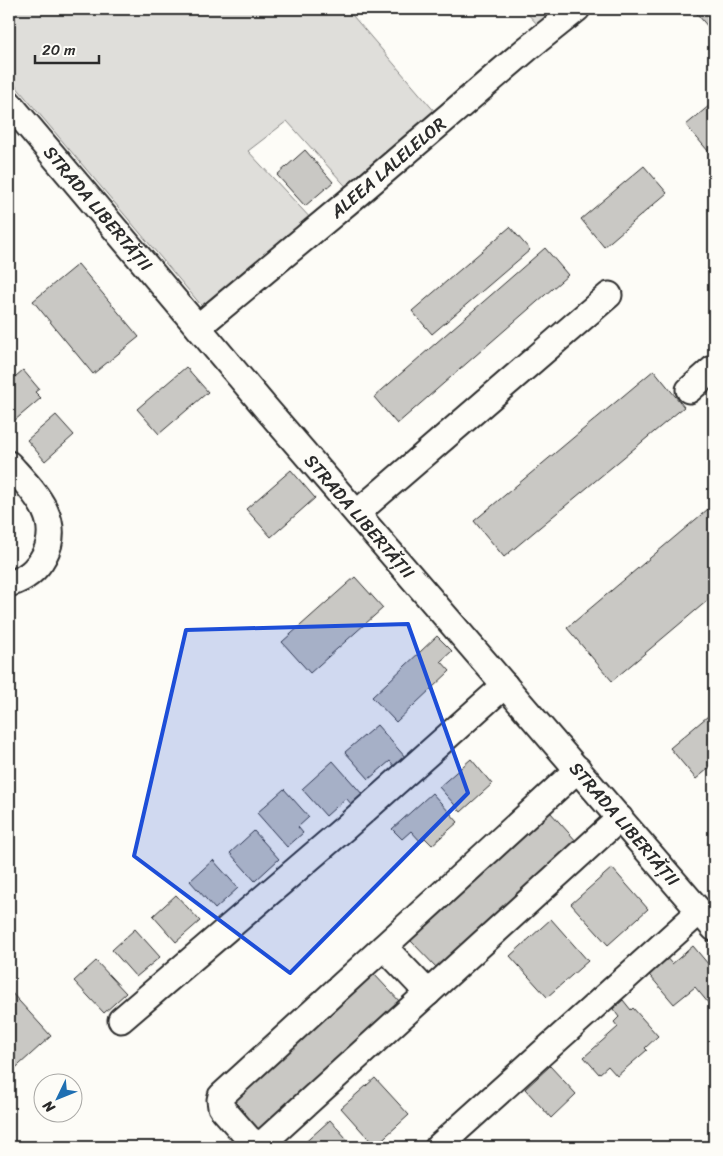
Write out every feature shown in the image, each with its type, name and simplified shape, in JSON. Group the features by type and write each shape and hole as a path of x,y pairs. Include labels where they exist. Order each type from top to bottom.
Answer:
{"street":[{"name":"ALEEA LALELELOR","path":"198,327 577,9"},
{"name":"STRADA LIBERTĂȚII","path":"9,103 198,327 707,920"},
{"path":"357,513 609,295"},
{"path":"689,390 714,368"},
{"path":"9,464 36,494 48,516 51,535 50,545 40,564 31,574 9,584"},
{"path":"122,1020 338,834 505,685"},
{"path":"578,769 222,1096 220,1100 221,1108 250,1139 258,1144 263,1144 620,818"},
{"path":"438,1147 707,920"},
{"path":"384,947 428,993"}],"highlighted area":[{"path":"408,624 468,793 290,973 134,856 186,630"}],"shaded area":[{"path":"9,9 347,9 436,113 351,192 287,121 248,151 313,221 206,311 9,78"},
{"path":"523,9 565,9 539,26"}],"building":[{"path":"693,9 714,9 714,34"},
{"path":"710,105 714,110 714,158 686,125"},
{"path":"305,150 333,182 305,206 277,175"},
{"path":"644,166 667,193 604,247 581,219"},
{"path":"510,227 530,250 432,334 412,311"},
{"path":"545,248 568,275 397,424 374,397"},
{"path":"78,264 139,337 93,374 33,301"},
{"path":"186,367 208,392 159,434 137,409"},
{"path":"23,370 39,389 35,392 41,398 14,421 9,414 9,382"},
{"path":"654,370 684,407 504,557 474,521"},
{"path":"56,415 74,435 45,461 27,440"},
{"path":"291,470 315,498 271,537 246,509"},
{"path":"714,504 714,595 612,681 567,628"},
{"path":"355,577 383,608 310,673 282,642"},
{"path":"437,636 452,651 441,661 450,671 396,722 372,697"},
{"path":"714,711 714,764 696,779 670,748"},
{"path":"377,725 406,758 396,768 390,761 369,779 345,752"},
{"path":"471,759 492,784 461,812 439,787"},
{"path":"333,761 363,795 352,805 346,798 326,816 302,789"},
{"path":"284,789 309,817 298,827 303,833 287,847 257,813"},
{"path":"432,793 458,822 432,845 425,838 421,842 411,831 402,839 392,829"},
{"path":"550,812 578,843 439,970 410,940"},
{"path":"254,831 279,859 255,881 230,853"},
{"path":"213,860 238,888 215,909 190,881"},
{"path":"612,868 648,909 608,945 571,904"},
{"path":"176,895 200,921 176,942 153,916"},
{"path":"551,919 588,961 547,997 510,956"},
{"path":"135,929 160,957 136,977 112,950"},
{"path":"693,946 714,971 714,1010 695,987 674,1004 645,970 663,954 672,964"},
{"path":"96,961 126,993 104,1013 74,981"},
{"path":"373,973 402,1004 261,1133 232,1101"},
{"path":"9,990 51,1036 9,1074"},
{"path":"623,1000 631,1010 633,1008 658,1036 645,1048 647,1050 617,1076 608,1066 599,1074 584,1057 618,1027 614,1022 619,1017 613,1009"},
{"path":"550,1066 576,1094 551,1118 525,1089"},
{"path":"375,1078 409,1115 375,1146 341,1108"},
{"path":"330,1120 354,1147 300,1147"}]}
